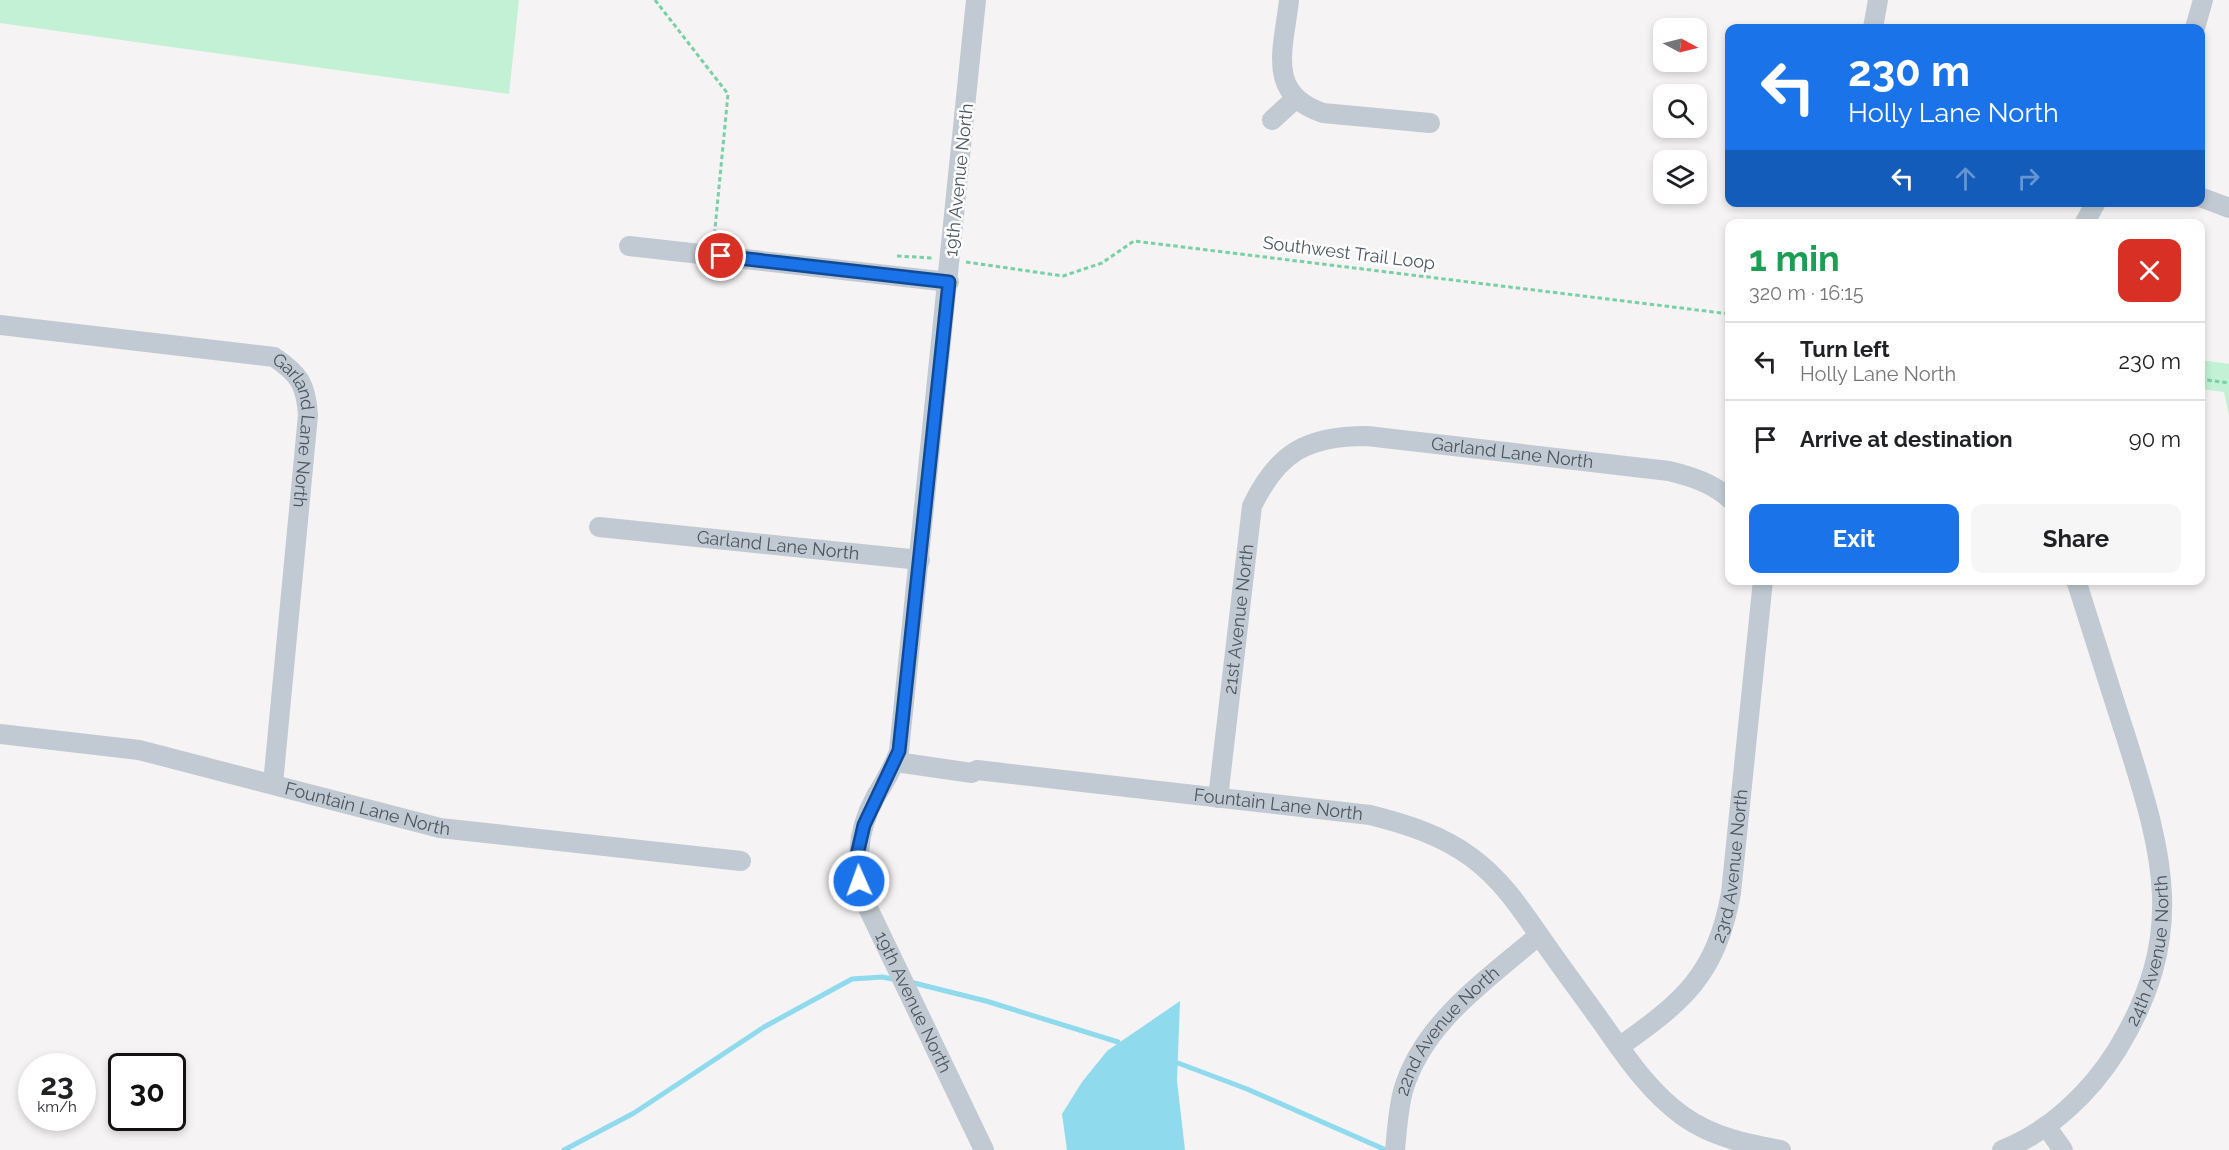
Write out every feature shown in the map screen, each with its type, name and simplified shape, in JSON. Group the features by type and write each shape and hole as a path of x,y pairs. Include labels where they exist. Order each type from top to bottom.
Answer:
{"street":[{"name":"19th Avenue North","path":"976,0 902,733 896,762 864,825 858,851 859,881 868,908 984,1150"},
{"path":"1289,0 1283,64 1284,82 1294,100 1306,108 1323,113 1430,123"},
{"path":"1874,24 1878,0"},
{"path":"2195,24 2203,0"},
{"path":"1272,120 1294,100"},
{"path":"2205,199 2229,208"},
{"path":"629,246 949,282"},
{"name":"Garland Lane North","path":"0,325 274,357 301,380 307,397 308,415 273,784"},
{"name":"Garland Lane North","path":"1291,452 1315,441 1340,436 1366,436 1670,471 1695,478 1718,489 1725,495"},
{"name":"21st Avenue North","path":"1218,798 1252,506 1275,467 1291,452"},
{"name":"Garland Lane North","path":"599,527 920,560"},
{"name":"23rd Avenue North","path":"1619,1047 1676,1005 1697,982 1713,955 1725,925 1732,882 1763,585"},
{"name":"24th Avenue North","path":"2046,1126 2080,1097 2108,1065 2131,1027 2148,987 2159,945 2163,901 2160,858 2151,815 2078,585"},
{"name":"Fountain Lane North","path":"0,734 138,750 441,828 741,861"},
{"name":"Fountain Lane North","path":"896,762 972,773 977,770 1370,815 1406,824 1440,838 1471,857 1499,881 1619,1047"},
{"name":"22nd Avenue North","path":"1395,1150 1403,1092 1415,1059 1433,1031 1457,1006 1539,935"},
{"path":"1619,1047 1649,1086 1684,1117 1715,1134 1748,1144 1781,1150"},
{"path":"2002,1150 2025,1141 2046,1126 2063,1150"}],"path":[{"path":"655,0 728,94 714,239"},
{"name":"Southwest Trail Loop","path":"974,263 1063,276 1102,263 1134,241 1725,313"},
{"path":"2205,380 2229,383"}],"green space":[{"path":"0,0 519,0 509,94 0,23"},
{"path":"2205,361 2229,364 2229,416 2224,392 2205,390"}],"water":[{"path":"1180,1001 1177,1081 1185,1150 1067,1150 1062,1114 1082,1082 1107,1051"}],"waterway":[{"path":"564,1150 634,1113 764,1027 852,979 882,977 898,980"},
{"path":"910,982 986,1001 1118,1042"},
{"path":"1178,1063 1247,1089 1386,1150"}],"route":[{"path":"721,256 949,282 899,751 890,776 875,798 864,825 858,851 859,881"}]}
